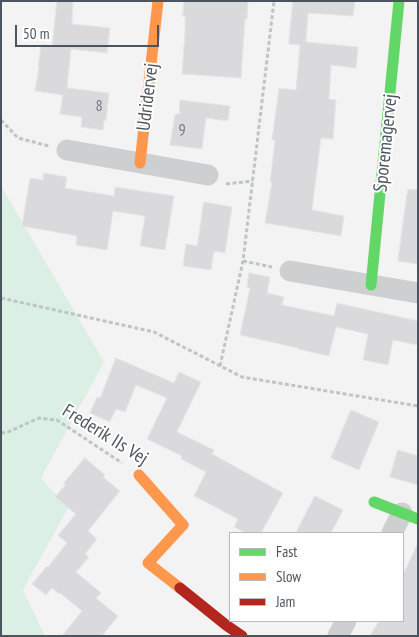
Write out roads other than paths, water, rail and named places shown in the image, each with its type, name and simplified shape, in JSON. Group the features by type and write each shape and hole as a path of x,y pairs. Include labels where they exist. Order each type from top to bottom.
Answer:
{"street":[{"name":"Udridervej","path":"140,163 158,1"},
{"name":"Sporemagervej","path":"371,285 397,28 398,1"},
{"path":"67,150 208,175"},
{"path":"290,271 418,293"},
{"name":"Frederik IIs Vej","path":"139,475 183,525 148,563 242,636"},
{"path":"374,502 410,516 393,532"},
{"path":"338,636 345,622"}]}
